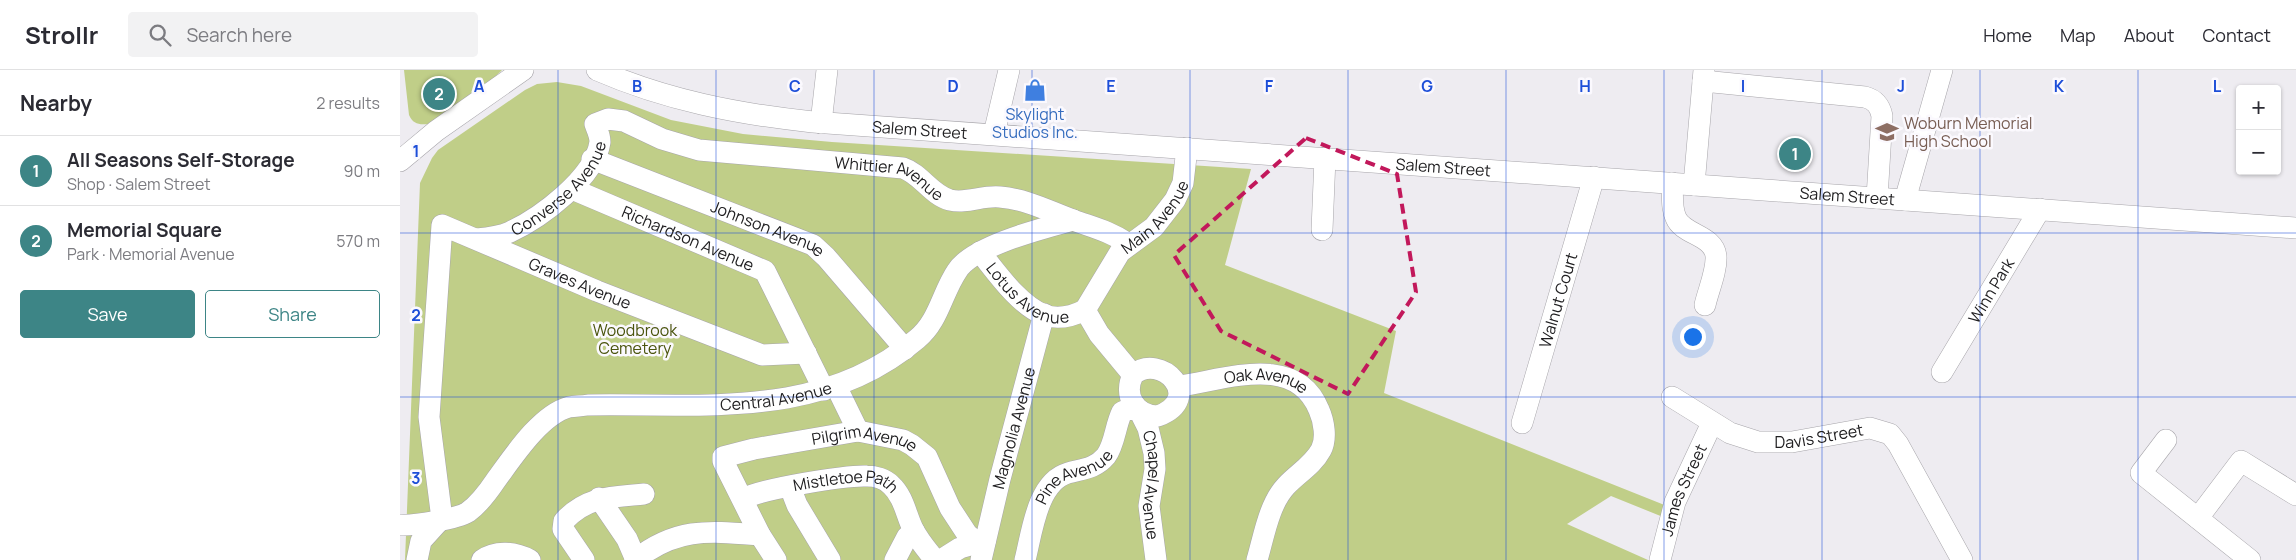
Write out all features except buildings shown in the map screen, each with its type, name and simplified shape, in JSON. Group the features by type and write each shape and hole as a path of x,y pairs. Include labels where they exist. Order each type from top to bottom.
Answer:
{"street":[{"path":"400,161 436,131 523,70"},
{"name":"Salem Street","path":"596,70 666,96 706,106 744,114 821,123 2296,228"},
{"path":"821,123 827,70"},
{"path":"994,134 1010,70"},
{"path":"1905,200 1942,70"},
{"path":"1694,185 1703,76 1865,97 1875,101 1882,116 1877,198"},
{"name":"Converse Avenue","path":"476,239 494,237 510,232 537,216 572,188 583,176 600,142 600,135 595,124 608,119 624,121 662,139 699,150"},
{"name":"Main Avenue","path":"1086,310 1113,262 1129,244 1154,227 1175,200 1183,182 1187,148"},
{"name":"Whittier Avenue","path":"699,150 903,168 909,170 933,190 950,200 967,201 988,196 1022,199 1073,220"},
{"path":"1322,230 1325,158"},
{"name":"Johnson Avenue","path":"592,159 813,244 905,349"},
{"name":"Walnut Court","path":"1522,423 1594,177"},
{"path":"1672,183 1676,219 1683,227 1710,244 1715,253 1715,263 1705,305"},
{"name":"Richardson Avenue","path":"572,188 765,271 806,352 858,431"},
{"name":"Winn Park","path":"1942,372 2040,209"},
{"path":"1073,220 1096,227 1129,244"},
{"name":"Central Avenue","path":"400,525 424,524 470,511 481,500 523,445 551,417 568,408 588,404 742,405 786,399 830,388 883,364 919,338 937,314 954,276 963,262 980,252 1029,233 1073,220"},
{"name":"Graves Avenue","path":"442,518 429,417 442,225 597,291 762,356 806,352"},
{"name":"Lotus Avenue","path":"980,252 1018,295 1044,314 1063,317 1086,310"},
{"path":"1086,310 1098,334 1133,375"},
{"name":"Magnolia Avenue","path":"983,550 1044,314"},
{"path":"1141,369 1160,371 1170,375 1179,386 1179,394 1175,402 1164,414 1152,416 1139,410 1129,396 1129,386 1133,375 1141,369"},
{"name":"Oak Avenue","path":"1179,386 1267,373 1294,379 1302,385 1318,408 1325,438 1322,449 1280,493 1272,512 1258,560"},
{"name":"Davis Street","path":"1672,397 1712,423 1748,440 1768,444 1792,442 1870,428 1890,434 1898,444 1962,560"},
{"name":"Pine Avenue","path":"1025,560 1040,504 1048,487 1061,476 1085,470 1101,461 1108,452 1122,412 1129,409 1139,410"},
{"name":"Chapel Avenue","path":"1139,410 1148,428 1154,453 1155,469 1148,506 1156,560"},
{"name":"James Street","path":"1660,560 1674,502 1712,423"},
{"name":"Pilgrim Avenue","path":"744,499 723,462 723,458 726,455 858,431 902,440 919,450 931,464 950,508 967,534 983,550"},
{"path":"2166,440 2141,473 2250,560"},
{"path":"2198,518 2241,461 2296,495"},
{"name":"Mistletoe Path","path":"744,499 759,492 855,476 880,478 891,484 898,494 914,531 935,560"},
{"path":"790,487 797,505 830,560"},
{"path":"576,557 562,525 564,521 575,511 599,498 644,494"},
{"path":"599,498 627,539 636,560 660,543 682,536 714,532 760,535"},
{"path":"744,499 760,535 776,560"},
{"path":"417,560 421,541 442,518"},
{"path":"895,560 907,537 914,531"},
{"path":"941,560 960,548 983,550"},
{"path":"482,560 496,554 506,553 530,560"}],"highlighted area":[{"path":"1306,138 1397,174 1416,292 1348,394 1221,331 1174,255"}],"green space":[{"path":"404,70 502,70 493,79 428,124 422,124 414,122 409,115"},
{"name":"Woodbrook Cemetery","path":"557,82 581,86 671,120 743,134 832,142 1251,169 1225,265 1396,331 1384,393 1667,506 1663,517 1611,496 1567,524 1648,560 405,560 420,183 438,150 525,90 537,84"}],"place":[{"name":"Skylight Studios Inc.","path":"1035,90"},
{"name":"Memorial Square","path":"439,94"},
{"name":"Woburn Memorial High School","path":"1887,132"},
{"name":"All Seasons Self-Storage","path":"1795,154"}]}
